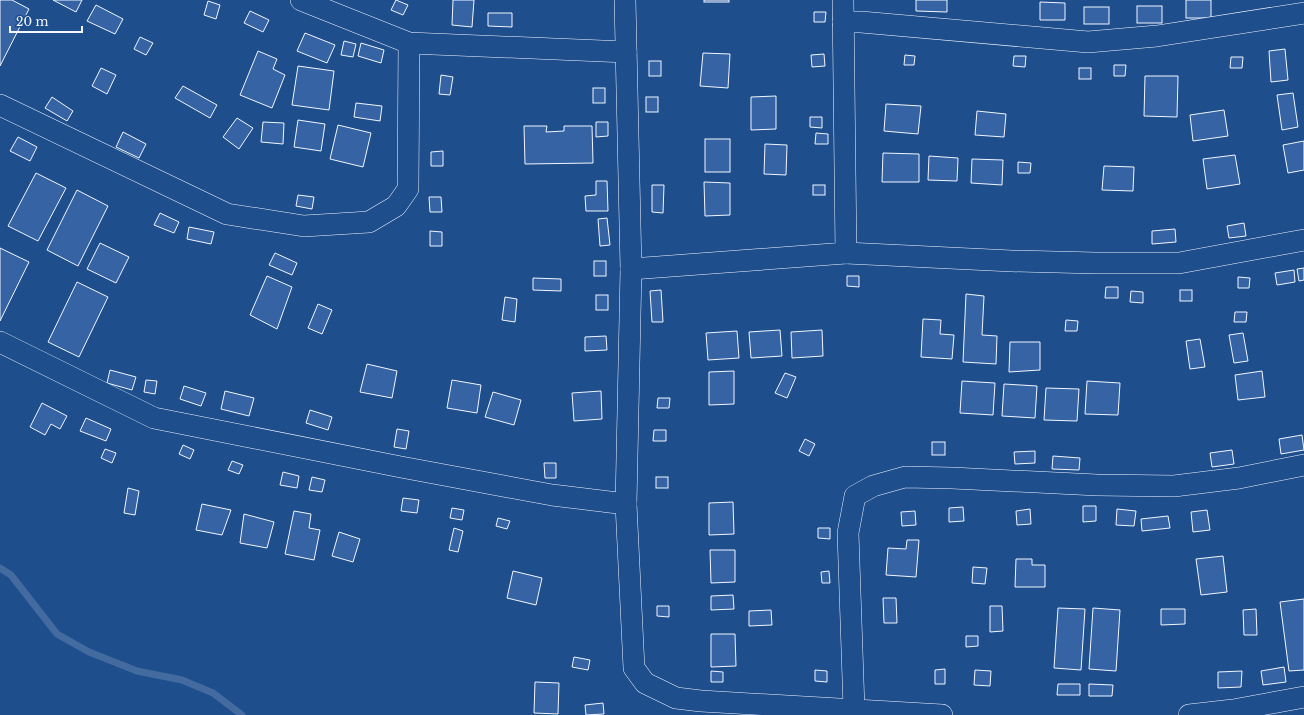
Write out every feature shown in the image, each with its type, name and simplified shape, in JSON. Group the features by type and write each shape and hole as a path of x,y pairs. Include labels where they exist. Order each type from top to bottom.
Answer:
{"street":[{"path":"301,0 409,42 626,52"},
{"path":"625,0 631,269 626,504 634,668 645,683 676,698 700,701 942,715"},
{"path":"843,0 846,253"},
{"path":"843,22 861,22 1088,42 1157,36 1304,13"},
{"path":"0,105 227,214 304,226 369,222 396,206 408,189 409,42"},
{"path":"631,269 846,253 1028,261 1179,263 1304,240"},
{"path":"0,342 154,418 552,495 626,504"},
{"path":"854,709 848,533 855,496 873,486 905,477 1097,485 1174,486 1239,478 1304,465"},
{"path":"1189,715 1233,710 1304,697"}],"building":[{"path":"0,0 12,0 29,9 0,66"},
{"path":"53,0 82,0 76,12"},
{"path":"396,0 408,5 403,15 391,10"},
{"path":"453,0 474,0 472,27 452,25"},
{"path":"704,0 729,0 729,2 704,2"},
{"path":"916,0 947,0 947,12 916,11"},
{"path":"1186,0 1211,0 1211,18 1186,18"},
{"path":"208,1 220,5 216,19 204,15"},
{"path":"1040,2 1065,3 1065,20 1040,20"},
{"path":"96,5 123,19 115,34 87,21"},
{"path":"1137,6 1162,6 1162,23 1137,23"},
{"path":"1084,7 1109,7 1109,24 1084,24"},
{"path":"250,11 269,20 263,32 244,23"},
{"path":"814,12 826,12 825,22 814,22"},
{"path":"488,13 512,13 512,27 488,26"},
{"path":"305,33 335,45 327,63 297,51"},
{"path":"140,37 153,43 146,55 134,49"},
{"path":"344,41 356,44 353,57 341,55"},
{"path":"361,43 384,50 381,63 358,56"},
{"path":"1285,49 1288,80 1271,82 1269,51"},
{"path":"258,51 277,59 273,69 285,75 272,108 240,95"},
{"path":"703,53 730,54 728,88 700,86"},
{"path":"824,54 825,66 812,67 811,55"},
{"path":"905,55 915,56 914,65 904,65"},
{"path":"1014,56 1026,56 1025,67 1013,66"},
{"path":"1231,57 1243,57 1242,68 1230,68"},
{"path":"649,61 661,61 661,76 649,76"},
{"path":"1114,65 1126,65 1125,76 1114,76"},
{"path":"298,66 334,71 329,110 292,105"},
{"path":"101,68 116,75 107,94 92,86"},
{"path":"1079,68 1091,68 1091,79 1079,79"},
{"path":"441,75 453,77 450,95 439,94"},
{"path":"1145,76 1178,76 1177,117 1144,116"},
{"path":"183,86 217,105 210,118 175,98"},
{"path":"593,88 605,88 605,103 593,103"},
{"path":"1293,93 1298,127 1282,130 1277,95"},
{"path":"776,96 776,129 751,130 751,97"},
{"path":"52,97 73,111 67,121 45,108"},
{"path":"646,97 658,97 658,112 646,112"},
{"path":"356,103 382,106 380,121 354,117"},
{"path":"886,104 921,106 918,134 884,131"},
{"path":"1224,110 1228,136 1193,141 1190,115"},
{"path":"977,111 1006,114 1004,137 975,135"},
{"path":"810,117 822,117 822,128 810,127"},
{"path":"237,118 253,128 239,149 223,137"},
{"path":"298,120 325,124 321,151 294,147"},
{"path":"263,122 284,123 283,144 261,142"},
{"path":"596,122 608,122 608,136 596,137"},
{"path":"338,125 371,133 363,167 330,159"},
{"path":"524,126 547,126 546,132 564,131 564,126 592,126 593,163 525,164"},
{"path":"123,132 146,144 139,158 116,147"},
{"path":"816,133 828,134 828,144 815,144"},
{"path":"18,137 37,147 30,161 10,151"},
{"path":"705,139 730,139 730,172 705,172"},
{"path":"1304,141 1304,170 1288,173 1283,145"},
{"path":"765,144 787,145 786,175 764,174"},
{"path":"443,151 443,166 431,166 431,152"},
{"path":"883,153 919,154 919,182 882,182"},
{"path":"1235,155 1240,184 1207,189 1203,159"},
{"path":"929,156 958,158 957,181 928,180"},
{"path":"972,159 1003,160 1002,185 971,183"},
{"path":"1018,162 1031,163 1030,173 1018,173"},
{"path":"1104,166 1134,167 1133,191 1102,190"},
{"path":"36,173 66,188 38,241 8,226"},
{"path":"596,181 607,181 608,211 586,211 585,196 596,195"},
{"path":"704,182 730,183 730,215 705,216"},
{"path":"652,185 664,185 663,213 652,212"},
{"path":"813,185 825,185 825,195 813,195"},
{"path":"77,190 108,206 78,266 47,250"},
{"path":"298,195 314,197 312,209 296,206"},
{"path":"429,197 441,197 442,212 430,212"},
{"path":"160,213 179,222 174,233 154,225"},
{"path":"607,218 610,245 600,246 598,219"},
{"path":"1244,223 1246,236 1229,238 1227,226"},
{"path":"189,227 214,232 211,244 187,239"},
{"path":"1175,229 1176,242 1152,244 1152,231"},
{"path":"430,231 442,232 442,246 430,246"},
{"path":"100,243 129,257 116,283 87,269"},
{"path":"0,248 29,262 0,321"},
{"path":"275,253 297,263 292,275 269,265"},
{"path":"594,261 606,261 606,276 594,276"},
{"path":"1304,268 1304,280 1299,281 1297,269"},
{"path":"1294,270 1295,282 1277,285 1275,273"},
{"path":"267,276 292,287 277,329 250,315"},
{"path":"847,276 859,276 859,287 847,286"},
{"path":"1238,277 1250,278 1249,288 1238,288"},
{"path":"533,278 561,279 561,291 533,290"},
{"path":"77,282 108,297 79,357 48,342"},
{"path":"1106,287 1118,287 1118,298 1105,298"},
{"path":"661,290 663,322 652,322 650,291"},
{"path":"1180,290 1192,290 1192,301 1180,301"},
{"path":"1131,291 1143,292 1143,303 1130,302"},
{"path":"966,294 984,296 982,335 997,336 996,364 963,362"},
{"path":"596,295 608,295 608,310 596,310"},
{"path":"505,297 517,299 515,322 502,320"},
{"path":"318,304 332,310 322,334 308,328"},
{"path":"1235,312 1247,312 1246,322 1234,322"},
{"path":"923,319 941,320 940,334 954,335 952,359 921,357"},
{"path":"1066,320 1078,321 1077,331 1065,331"},
{"path":"780,330 782,356 751,358 749,332"},
{"path":"822,330 823,356 792,358 791,332"},
{"path":"737,331 739,358 708,360 706,333"},
{"path":"1243,333 1248,361 1234,363 1229,335"},
{"path":"606,336 607,350 585,351 585,337"},
{"path":"1200,339 1205,367 1190,369 1186,341"},
{"path":"1010,342 1040,342 1040,370 1009,372"},
{"path":"367,364 397,371 392,398 360,392"},
{"path":"110,370 136,377 132,390 107,383"},
{"path":"734,371 734,404 709,405 709,372"},
{"path":"1262,371 1265,397 1238,400 1235,375"},
{"path":"785,373 796,377 787,398 775,393"},
{"path":"146,380 157,381 155,394 144,392"},
{"path":"452,380 481,385 477,413 447,408"},
{"path":"962,381 995,383 993,415 960,413"},
{"path":"1087,381 1120,383 1118,415 1085,414"},
{"path":"1004,384 1037,386 1035,418 1002,416"},
{"path":"184,386 206,393 201,406 180,399"},
{"path":"1046,388 1079,389 1077,421 1044,420"},
{"path":"225,391 254,398 249,416 221,409"},
{"path":"601,391 602,419 574,421 572,393"},
{"path":"493,392 521,400 514,425 485,417"},
{"path":"658,398 670,398 669,408 657,408"},
{"path":"42,403 67,416 60,429 51,424 45,435 30,427"},
{"path":"310,410 332,417 328,430 306,423"},
{"path":"86,418 111,429 106,441 80,431"},
{"path":"397,429 409,431 406,449 394,447"},
{"path":"654,430 666,430 666,441 653,441"},
{"path":"1302,435 1304,450 1281,454 1279,439"},
{"path":"805,439 815,444 809,456 799,451"},
{"path":"932,442 945,442 945,455 932,455"},
{"path":"183,445 194,450 190,459 179,454"},
{"path":"105,449 116,453 112,463 101,458"},
{"path":"1232,450 1234,464 1212,467 1210,453"},
{"path":"1035,451 1035,463 1015,464 1014,452"},
{"path":"1053,456 1080,458 1079,470 1052,469"},
{"path":"232,461 243,465 239,474 228,470"},
{"path":"544,463 556,463 556,478 545,478"},
{"path":"283,472 299,476 297,488 280,485"},
{"path":"312,477 325,480 322,492 309,490"},
{"path":"656,477 668,477 668,488 656,488"},
{"path":"128,488 139,491 135,515 124,513"},
{"path":"403,498 419,500 417,513 401,511"},
{"path":"733,502 734,534 709,535 709,503"},
{"path":"202,504 231,510 222,535 196,530"},
{"path":"1083,506 1096,506 1096,521 1083,522"},
{"path":"963,507 964,521 949,522 949,508"},
{"path":"452,508 464,510 462,520 450,518"},
{"path":"1030,509 1031,524 1017,525 1016,511"},
{"path":"1117,509 1136,511 1134,526 1116,525"},
{"path":"1207,510 1210,530 1193,532 1191,512"},
{"path":"294,511 311,514 309,528 320,530 314,560 285,554"},
{"path":"915,511 916,525 902,526 901,512"},
{"path":"244,514 274,522 267,548 240,543"},
{"path":"1168,516 1170,528 1142,531 1141,519"},
{"path":"498,518 510,521 507,529 496,526"},
{"path":"454,528 463,531 458,552 449,550"},
{"path":"818,528 830,528 830,539 818,538"},
{"path":"339,532 360,539 353,562 332,556"},
{"path":"907,540 919,540 916,577 886,575 888,548 906,549"},
{"path":"710,550 735,550 735,582 711,583"},
{"path":"1223,556 1227,592 1201,595 1196,559"},
{"path":"1016,559 1032,559 1032,565 1045,565 1045,587 1015,587"},
{"path":"973,567 987,568 985,584 972,583"},
{"path":"513,571 542,578 536,605 507,598"},
{"path":"829,571 830,583 822,583 821,572"},
{"path":"733,595 734,609 711,610 711,596"},
{"path":"883,598 896,598 897,623 884,623"},
{"path":"1304,599 1304,670 1289,671 1280,602"},
{"path":"657,606 669,606 669,617 657,616"},
{"path":"990,606 1002,606 1003,631 990,632"},
{"path":"1058,608 1085,609 1081,670 1054,668"},
{"path":"1093,608 1120,610 1116,671 1089,669"},
{"path":"1161,609 1185,609 1185,624 1161,625"},
{"path":"1256,609 1257,635 1244,635 1243,610"},
{"path":"771,610 772,625 749,626 749,611"},
{"path":"711,634 735,634 736,666 711,667"},
{"path":"966,636 978,636 978,646 966,647"},
{"path":"574,657 590,660 588,670 572,667"},
{"path":"1284,667 1286,682 1263,685 1261,671"},
{"path":"945,669 945,684 935,684 935,670"},
{"path":"815,670 827,671 827,682 815,681"},
{"path":"975,670 991,671 990,686 974,685"},
{"path":"711,671 723,672 723,682 711,682"},
{"path":"1242,671 1241,687 1218,688 1218,672"},
{"path":"535,682 559,683 558,714 534,713"},
{"path":"1058,684 1080,684 1080,695 1057,695"},
{"path":"1089,684 1113,685 1112,696 1089,696"},
{"path":"603,703 604,714 586,715 585,705"}],"waterway":[{"path":"0,568 11,575 57,634 89,652 137,671 182,680 213,693 242,715"}]}
